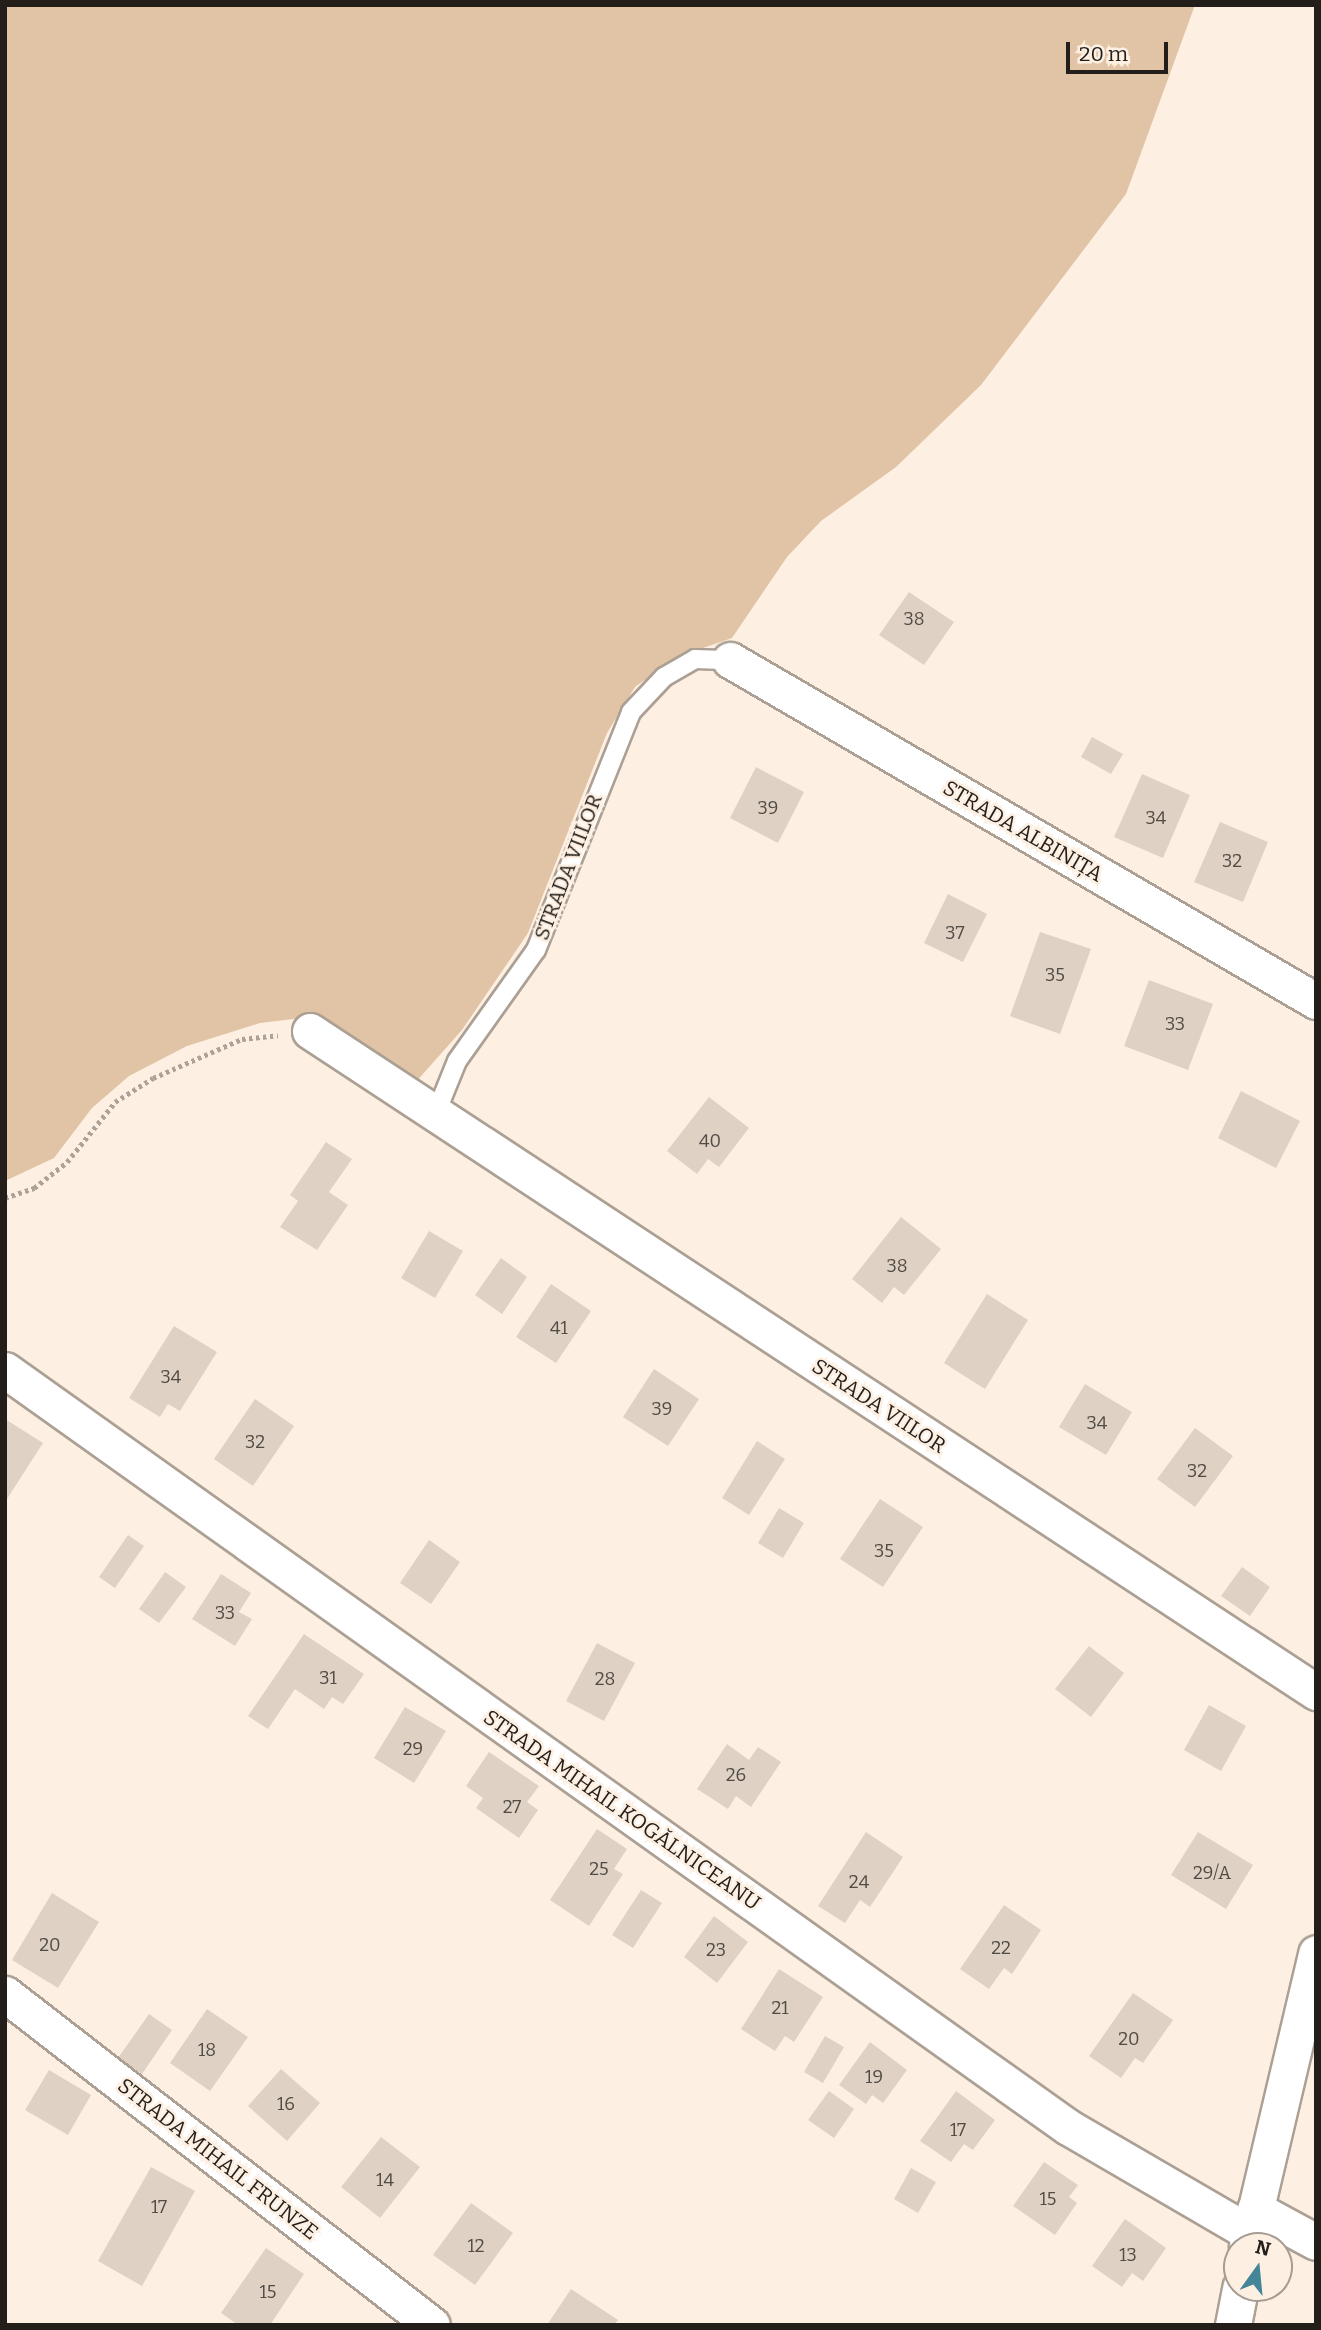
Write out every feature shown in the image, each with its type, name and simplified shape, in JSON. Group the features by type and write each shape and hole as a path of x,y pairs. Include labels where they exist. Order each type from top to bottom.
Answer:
{"street":[{"name":"STRADA ALBINIȚA","path":"730,660 1316,1001"},
{"name":"STRADA VIILOR","path":"310,1031 1316,1692"},
{"name":"STRADA MIHAIL KOGĂLNICEANU","path":"5,1370 1068,2127 1251,2229 1316,2242"},
{"path":"1251,2229 1316,1953"},
{"name":"STRADA MIHAIL FRUNZE","path":"5,1994 432,2325"},
{"path":"1233,2325 1237,2302"}],"lane":[{"name":"STRADA VIILOR","path":"443,1119 440,1103 457,1061 536,950 631,712 664,677 695,659 730,660"}],"path":[{"path":"5,1198 34,1188 67,1162 115,1102 153,1078 242,1039 310,1031"}],"shaded area":[{"path":"5,5 1195,5 1126,194 981,385 896,467 821,521 787,557 732,638 677,657 635,687 607,733 528,933 462,1030 415,1083 310,1017 260,1023 187,1046 129,1076 92,1108 54,1158 5,1181"}],"building":[{"path":"909,592 954,622 924,665 879,635"},
{"path":"1092,737 1123,754 1111,774 1081,757"},
{"path":"756,767 804,792 778,843 730,818"},
{"path":"1142,774 1190,795 1163,858 1114,837"},
{"path":"1220,822 1268,842 1243,902 1194,882"},
{"path":"948,894 987,914 963,962 924,943"},
{"path":"1040,932 1091,949 1060,1034 1010,1016"},
{"path":"1149,980 1213,1004 1188,1070 1124,1046"},
{"path":"1241,1091 1300,1121 1276,1168 1218,1138"},
{"path":"709,1097 749,1128 719,1167 708,1159 697,1174 667,1151"},
{"path":"326,1142 352,1159 329,1192 348,1205 317,1250 280,1227 298,1201 290,1195"},
{"path":"901,1217 941,1249 904,1295 894,1287 882,1303 852,1279"},
{"path":"429,1231 463,1251 435,1298 401,1278"},
{"path":"501,1258 527,1277 502,1314 475,1295"},
{"path":"551,1284 591,1311 556,1363 516,1337"},
{"path":"987,1294 1028,1320 985,1389 944,1363"},
{"path":"174,1326 217,1352 180,1411 168,1404 160,1417 129,1398"},
{"path":"654,1369 699,1399 668,1446 623,1417"},
{"path":"1085,1384 1132,1412 1106,1455 1059,1427"},
{"path":"255,1399 294,1426 253,1486 214,1459"},
{"path":"5,1419 43,1443 5,1502"},
{"path":"1195,1428 1233,1456 1195,1507 1157,1479"},
{"path":"757,1441 785,1459 749,1515 722,1498"},
{"path":"880,1499 923,1527 883,1587 840,1559"},
{"path":"779,1508 804,1523 783,1558 758,1543"},
{"path":"128,1535 144,1546 115,1588 99,1577"},
{"path":"429,1540 460,1562 431,1604 400,1583"},
{"path":"1242,1567 1270,1587 1250,1616 1221,1596"},
{"path":"165,1572 186,1587 159,1623 139,1609"},
{"path":"221,1574 251,1593 239,1612 252,1619 235,1646 192,1619"},
{"path":"304,1634 364,1674 343,1704 332,1697 324,1709 295,1689 268,1729 248,1716"},
{"path":"597,1643 635,1663 604,1721 566,1701"},
{"path":"1089,1646 1124,1673 1091,1717 1055,1689"},
{"path":"1209,1705 1246,1726 1221,1771 1184,1750"},
{"path":"405,1707 446,1731 414,1783 374,1758"},
{"path":"727,1744 749,1760 758,1747 781,1762 751,1807 736,1796 728,1809 697,1789"},
{"path":"489,1752 539,1786 527,1802 538,1810 519,1838 476,1808 483,1798 466,1786"},
{"path":"597,1829 627,1849 614,1869 623,1874 589,1926 550,1900"},
{"path":"866,1832 903,1857 870,1907 860,1900 845,1923 818,1906"},
{"path":"1198,1832 1253,1865 1226,1909 1171,1875"},
{"path":"641,1890 662,1903 633,1948 612,1935"},
{"path":"52,1893 99,1922 58,1988 12,1960"},
{"path":"1004,1905 1041,1930 1012,1974 1004,1968 989,1989 960,1969"},
{"path":"714,1916 748,1942 717,1983 684,1957"},
{"path":"779,1969 823,1997 794,2042 785,2036 775,2051 741,2029"},
{"path":"1133,1993 1173,2020 1143,2063 1135,2058 1121,2078 1089,2056"},
{"path":"207,2009 248,2037 210,2091 170,2063"},
{"path":"149,2014 172,2030 142,2074 118,2058"},
{"path":"825,2036 844,2047 823,2083 804,2072"},
{"path":"870,2042 907,2070 883,2103 872,2095 866,2104 839,2085"},
{"path":"281,2069 320,2103 287,2141 248,2106"},
{"path":"49,2070 91,2095 68,2135 25,2110"},
{"path":"829,2091 854,2109 834,2138 808,2120"},
{"path":"956,2091 995,2120 973,2150 964,2144 951,2162 920,2141"},
{"path":"381,2137 420,2167 380,2218 341,2187"},
{"path":"1044,2162 1078,2185 1069,2197 1077,2203 1055,2235 1013,2206"},
{"path":"151,2167 195,2191 142,2286 98,2261"},
{"path":"911,2168 936,2182 918,2213 894,2199"},
{"path":"471,2203 513,2233 475,2285 433,2255"},
{"path":"1125,2219 1166,2248 1143,2281 1132,2273 1122,2287 1092,2266"},
{"path":"266,2248 304,2274 270,2325 238,2325 221,2313"},
{"path":"571,2289 618,2320 614,2325 547,2325"}]}
